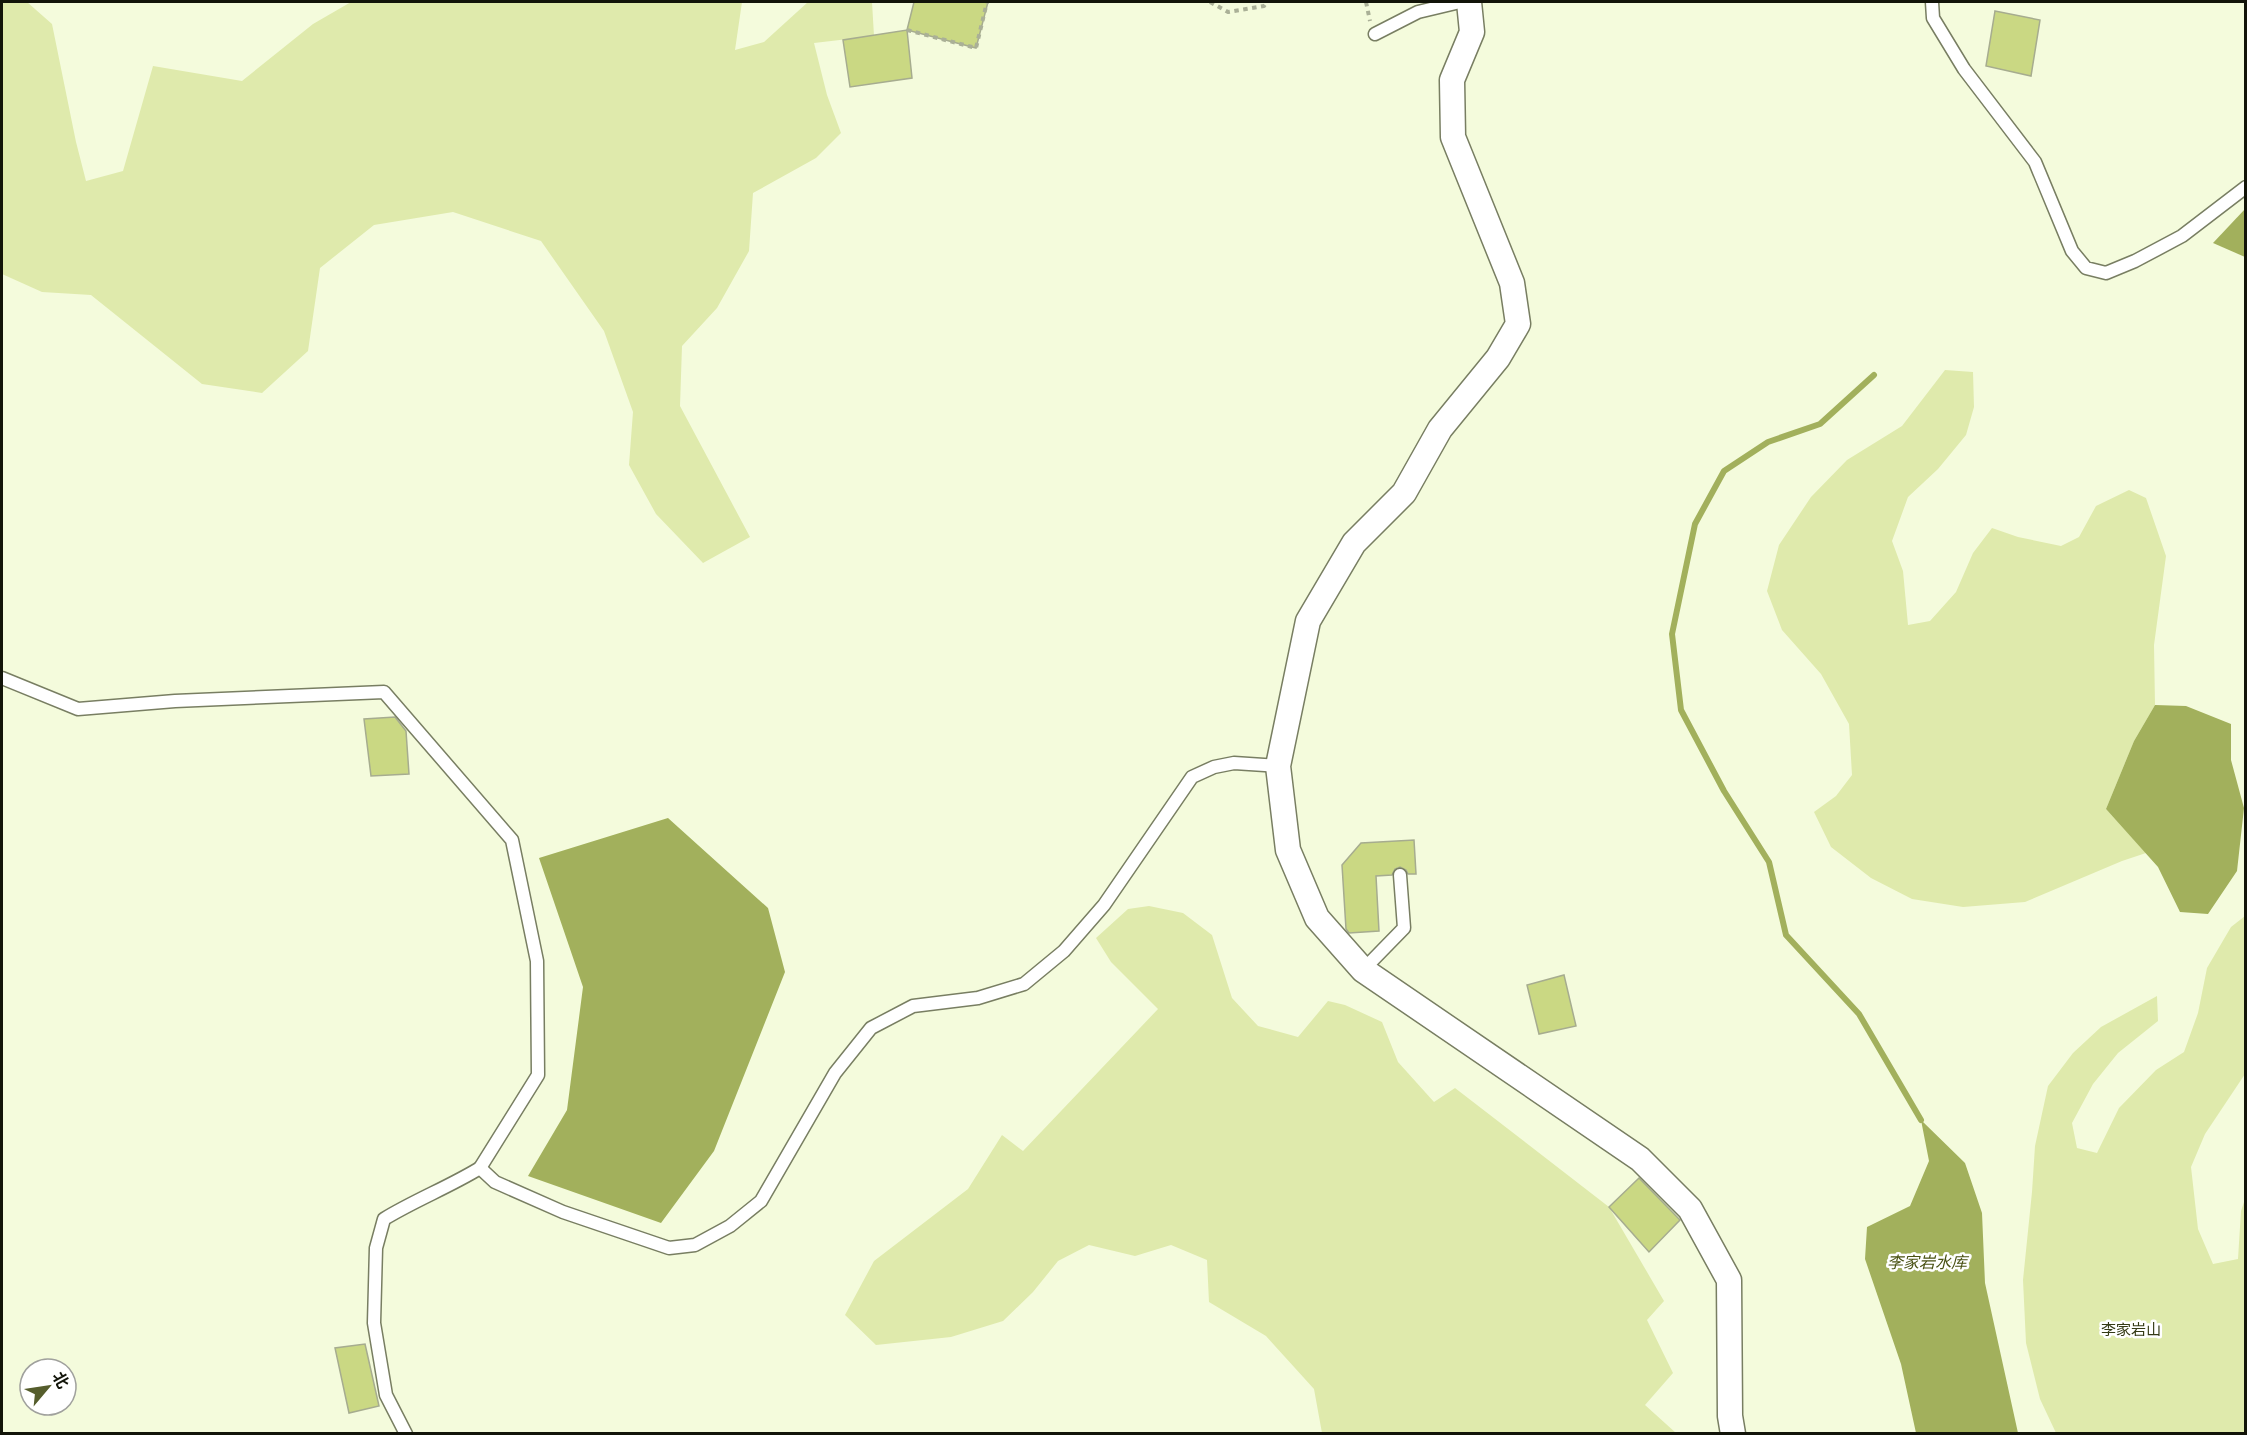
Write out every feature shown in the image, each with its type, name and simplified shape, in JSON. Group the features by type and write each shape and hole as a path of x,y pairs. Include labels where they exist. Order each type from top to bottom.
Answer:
{"street":[{"path":"1468,2 1472,32 1452,80 1453,137 1512,283 1518,324 1498,358 1440,429 1404,493 1354,543 1308,621 1278,766 1288,850 1317,918 1363,970 1640,1159 1690,1209 1729,1280 1730,1416 1733,1434"}],"lane":[{"path":"1375,34 1418,12 1460,2"},
{"path":"1932,2 1933,18 1964,69 2035,162 2072,251 2086,268 2106,273 2144,256 2182,236 2246,187"},
{"path":"2,678 78,709 175,701 384,692 512,840 537,961 538,1075 480,1168 451,1186 414,1201 384,1219 376,1248 374,1323 386,1395 406,1434"},
{"path":"480,1168 495,1182 563,1212 669,1248 695,1245 730,1226 761,1201 835,1073 871,1028 913,1006 978,998 1024,984 1064,951 1104,905 1192,777 1214,767 1234,763 1278,766"},
{"path":"1363,970 1404,928 1400,875"}],"path":[{"path":"907,30 976,48 987,2"},
{"path":"1210,2 1228,12 1264,6 1267,2"}],"green space":[{"path":"2,2 27,2 52,24 86,181 123,171 153,66 242,81 313,24 351,2 742,2 735,50 764,42 808,2 872,2 874,36 814,43 827,95 841,133 816,158 753,193 749,251 717,308 682,346 680,406 750,537 703,563 656,514 629,465 633,412 604,331 541,241 453,212 374,225 320,268 308,351 262,393 202,384 91,295 42,292 2,274"},
{"path":"1945,370 1973,372 1974,407 1966,435 1938,469 1908,497 1892,541 1903,571 1908,625 1930,621 1956,592 1973,553 1992,528 2018,537 2061,546 2079,537 2096,506 2129,490 2146,498 2166,556 2154,645 2155,705 2134,741 2106,809 2146,853 2025,902 1963,907 1912,899 1871,878 1831,847 1814,812 1836,796 1852,775 1849,724 1821,674 1782,630 1767,591 1779,545 1811,497 1847,460 1902,426"},
{"path":"1149,906 1183,913 1212,935 1232,998 1258,1026 1298,1037 1328,1001 1345,1005 1382,1022 1398,1062 1434,1102 1455,1088 1609,1207 1664,1301 1647,1320 1673,1373 1645,1405 1676,1433 1322,1433 1314,1389 1266,1336 1209,1302 1207,1260 1171,1245 1135,1256 1089,1245 1058,1261 1033,1292 1003,1321 951,1337 876,1345 845,1315 874,1261 968,1189 1002,1135 1023,1151 1158,1009 1111,962 1096,938 1128,909"},
{"name":"李家岩山","path":"2245,916 2245,1074 2205,1134 2191,1167 2198,1229 2213,1264 2238,1259 2241,1211 2245,1199 2245,1433 2056,1433 2040,1399 2026,1343 2023,1280 2035,1146 2048,1086 2073,1053 2101,1027 2157,996 2158,1021 2118,1053 2093,1084 2072,1123 2077,1148 2097,1153 2119,1108 2156,1070 2184,1052 2198,1013 2207,968 2231,927"}],"water":[{"path":"2245,209 2245,257 2213,243"},
{"path":"2155,705 2186,706 2231,724 2231,760 2244,808 2237,871 2208,914 2180,912 2158,867 2106,809 2134,741"},
{"path":"668,818 768,908 785,972 714,1151 661,1223 528,1176 567,1110 583,987 539,858"},
{"name":"李家岩水库","path":"1921,1120 1965,1163 1982,1213 1985,1283 2018,1433 1916,1433 1901,1364 1865,1259 1867,1227 1910,1206 1929,1161"}],"building":[{"path":"914,2 988,2 976,48 907,30"},
{"path":"1995,11 2040,20 2031,76 1986,66"},
{"path":"907,30 912,78 850,87 843,40"},
{"path":"395,717 406,731 409,774 371,776 364,719"},
{"path":"1414,840 1416,874 1408,874 1400,867 1395,869 1392,875 1376,876 1379,931 1349,933 1346,929 1342,865 1361,843"},
{"path":"1564,975 1576,1026 1539,1034 1527,985"},
{"path":"1639,1178 1680,1220 1649,1252 1609,1207"},
{"path":"365,1344 379,1406 349,1413 335,1348"}],"waterway":[{"path":"1874,375 1820,424 1768,442 1724,471 1695,524 1672,634 1681,710 1724,791 1769,862 1786,935 1859,1014 1921,1120"}]}
